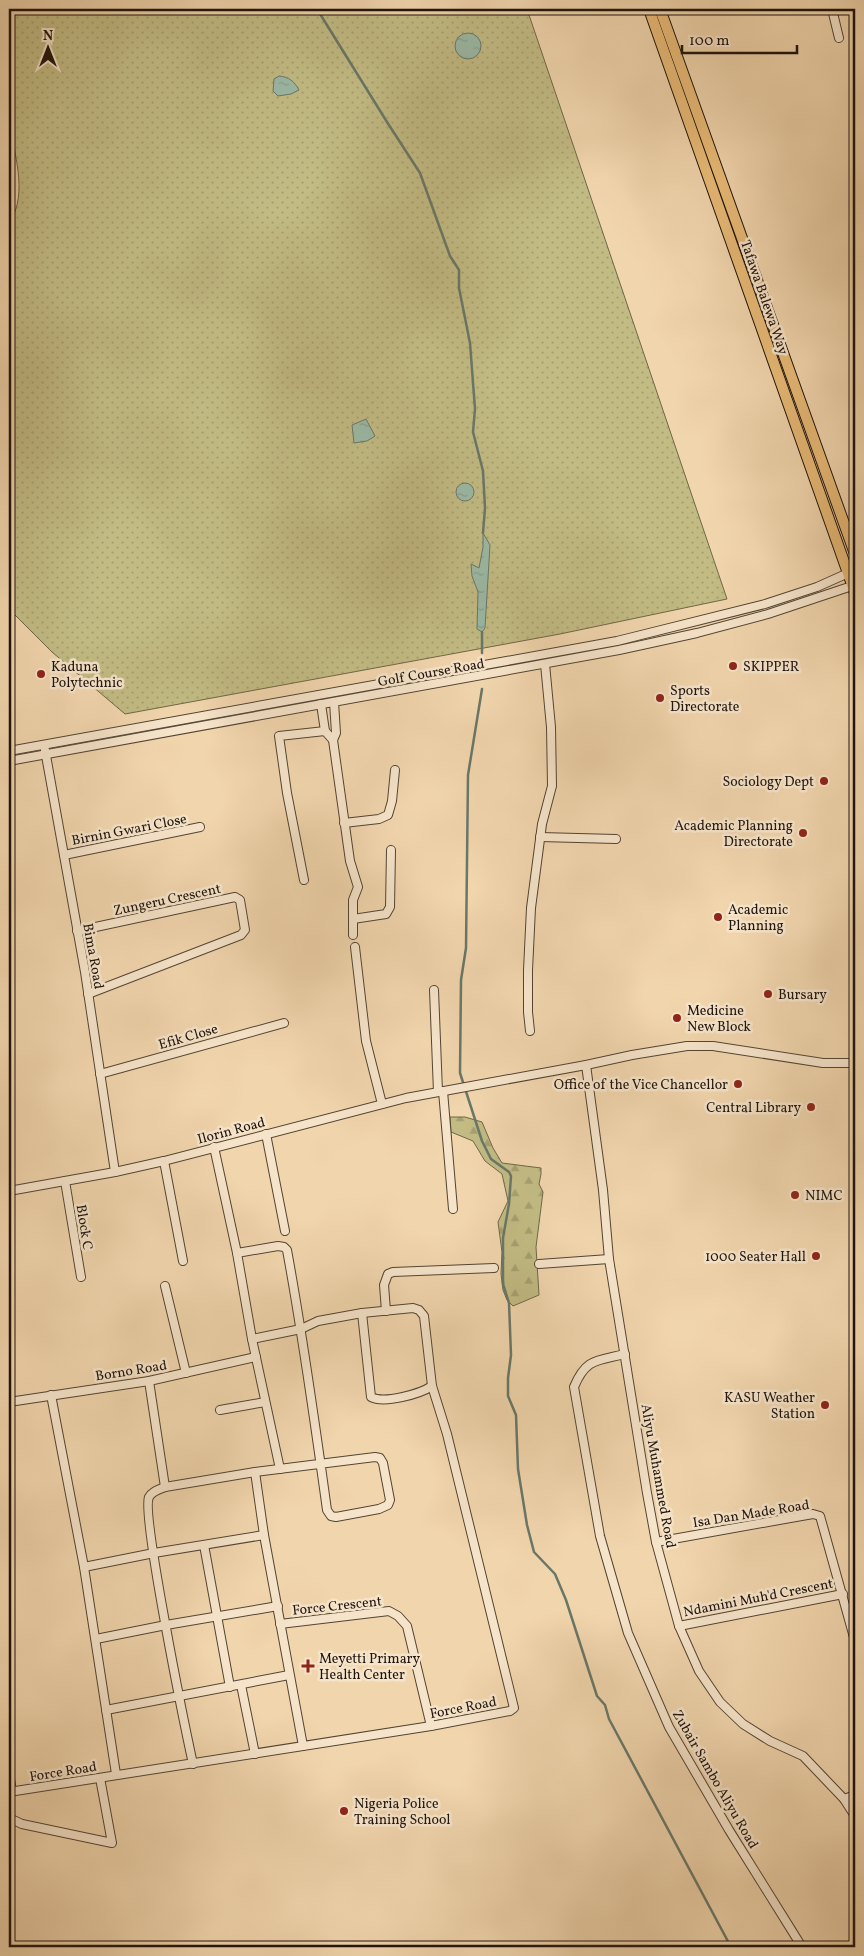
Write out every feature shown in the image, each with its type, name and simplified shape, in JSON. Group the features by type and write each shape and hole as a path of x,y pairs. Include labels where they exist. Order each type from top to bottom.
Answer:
{"main road":[{"name":"Tafawa Balewa Way","path":"649,9 852,572 854,588"},
{"name":"Tafawa Balewa Way","path":"660,9 855,554"}],"street":[{"path":"832,9 838,38"},
{"name":"Golf Course Road","path":"9,751 617,641 765,604 817,588 852,572"},
{"name":"Golf Course Road","path":"9,761 619,650 697,633 854,588"},
{"path":"617,641 619,650"},
{"path":"530,1031 528,970 531,908 542,824 552,786 545,664"},
{"path":"334,702 336,733 333,740 350,861 358,887 353,900 353,935"},
{"path":"321,704 325,730 333,740"},
{"path":"304,880 287,793 279,736 325,730"},
{"name":"Bima Road","path":"44,745 88,994 114,1172"},
{"path":"344,823 378,819 388,815 396,770"},
{"name":"Birnin Gwari Close","path":"64,855 200,827"},
{"path":"540,838 616,839"},
{"path":"353,919 386,914 390,907 391,850"},
{"name":"Zungeru Crescent","path":"77,931 235,897 240,900 245,930 241,935 88,994"},
{"path":"355,947 366,1041 382,1104"},
{"path":"434,990 452,1209"},
{"name":"Efik Close","path":"100,1074 284,1022"},
{"name":"Ilorin Road","path":"9,1191 164,1161 382,1104 687,1046 713,1046 824,1063 855,1063"},
{"name":"Aliyu Muhammed Road","path":"586,1065 603,1190 609,1259 656,1542 679,1626 699,1671 720,1702 743,1724 770,1741 803,1756 844,1799 855,1816"},
{"path":"266,1134 284,1231"},
{"path":"214,1147 280,1469"},
{"path":"164,1161 183,1261"},
{"name":"Block C","path":"65,1181 81,1277"},
{"path":"193,1764 154,1553 148,1506 150,1497 155,1491 165,1487 255,1472 321,1465 380,1458 384,1463 390,1500 388,1505 379,1509 336,1517 331,1516 327,1510 321,1465 301,1328 287,1250 284,1247 278,1246 237,1253"},
{"path":"539,1264 609,1259"},
{"path":"252,1339 301,1328 318,1321 362,1313 386,1311 384,1285 388,1274 393,1272 494,1268"},
{"path":"165,1286 186,1374"},
{"name":"Force Road","path":"10,1792 431,1726 510,1711 514,1708 447,1434 432,1386 424,1316 420,1310 413,1308 386,1311"},
{"path":"362,1313 371,1397 384,1400 425,1391 432,1386"},
{"name":"Zubair Sambo Aliyu Road","path":"625,1354 592,1362 580,1372 574,1387 600,1536 628,1633 669,1727 729,1830 802,1947"},
{"name":"Borno Road","path":"9,1402 186,1374 256,1357"},
{"path":"149,1380 165,1487"},
{"path":"51,1395 84,1567 116,1774"},
{"path":"220,1410 266,1402"},
{"path":"255,1472 264,1535 303,1746"},
{"name":"Isa Dan Made Road","path":"656,1542 814,1514 820,1516 842,1594"},
{"path":"84,1567 154,1553 264,1535"},
{"path":"204,1545 230,1687"},
{"path":"842,1594 855,1641"},
{"name":"Ndamini Muh'd Crescent","path":"679,1626 842,1594"},
{"path":"96,1639 166,1624 278,1606"},
{"name":"Force Crescent","path":"280,1624 389,1611 398,1616 407,1626 431,1726"},
{"path":"106,1710 290,1675"},
{"path":"241,1685 255,1754"},
{"path":"9,1773 10,1792"},
{"path":"9,1818 22,1824 112,1843 100,1778"},
{"path":"844,1799 855,1794"}],"green space":[{"path":"9,9 527,9 727,599 560,634 125,714 52,652 9,609 9,224 15,211 19,185 8,103"},
{"path":"450,1117 465,1117 482,1122 493,1148 502,1163 541,1168 539,1184 543,1192 536,1247 539,1295 513,1306 507,1300 503,1290 501,1274 502,1252 498,1222 508,1201 502,1174 485,1161 473,1141 451,1132"}],"water":[{"path":"468,33 477,37 481,46 477,55 468,59 459,55 455,46 459,37"},
{"path":"279,76 291,80 299,90 291,94 278,96 273,91 274,79"},
{"path":"366,419 375,436 367,441 354,443 352,425"},
{"path":"465,483 471,486 474,492 471,498 465,501 459,498 456,492 459,486"},
{"path":"483,533 490,545 485,628 482,632 477,629 478,592 472,576 471,564 479,568 483,547"}],"waterway":[{"path":"317,9 420,173 450,256 459,270 459,288 470,343 475,409 473,432 483,471 485,508 483,533"},
{"path":"482,632 482,653"},
{"path":"482,689 468,775 466,948 461,980 460,1073 482,1141 491,1159 509,1172 511,1176 509,1204 503,1238 503,1284 509,1303 511,1355 508,1396 516,1415 518,1469 527,1525 534,1552 555,1574 566,1600 597,1696 605,1705 609,1719 731,1947"}],"place":[{"name":"SKIPPER","path":"733,666"},
{"name":"Kaduna Polytechnic","path":"41,674"},
{"name":"Sports Directorate","path":"660,698"},
{"name":"Sociology Dept","path":"824,781"},
{"name":"Academic Planning Directorate","path":"803,833"},
{"name":"Academic Planning","path":"718,917"},
{"name":"Bursary","path":"768,994"},
{"name":"Medicine New Block","path":"677,1018"},
{"name":"Office of the Vice Chancellor","path":"738,1084"},
{"name":"Central Library","path":"811,1107"},
{"name":"NIMC","path":"795,1195"},
{"name":"1000 Seater Hall","path":"816,1256"},
{"name":"KASU Weather Station","path":"825,1405"},
{"name":"Meyetti Primary Health Center","path":"308,1666"},
{"name":"Nigeria Police Training School","path":"344,1811"}]}
